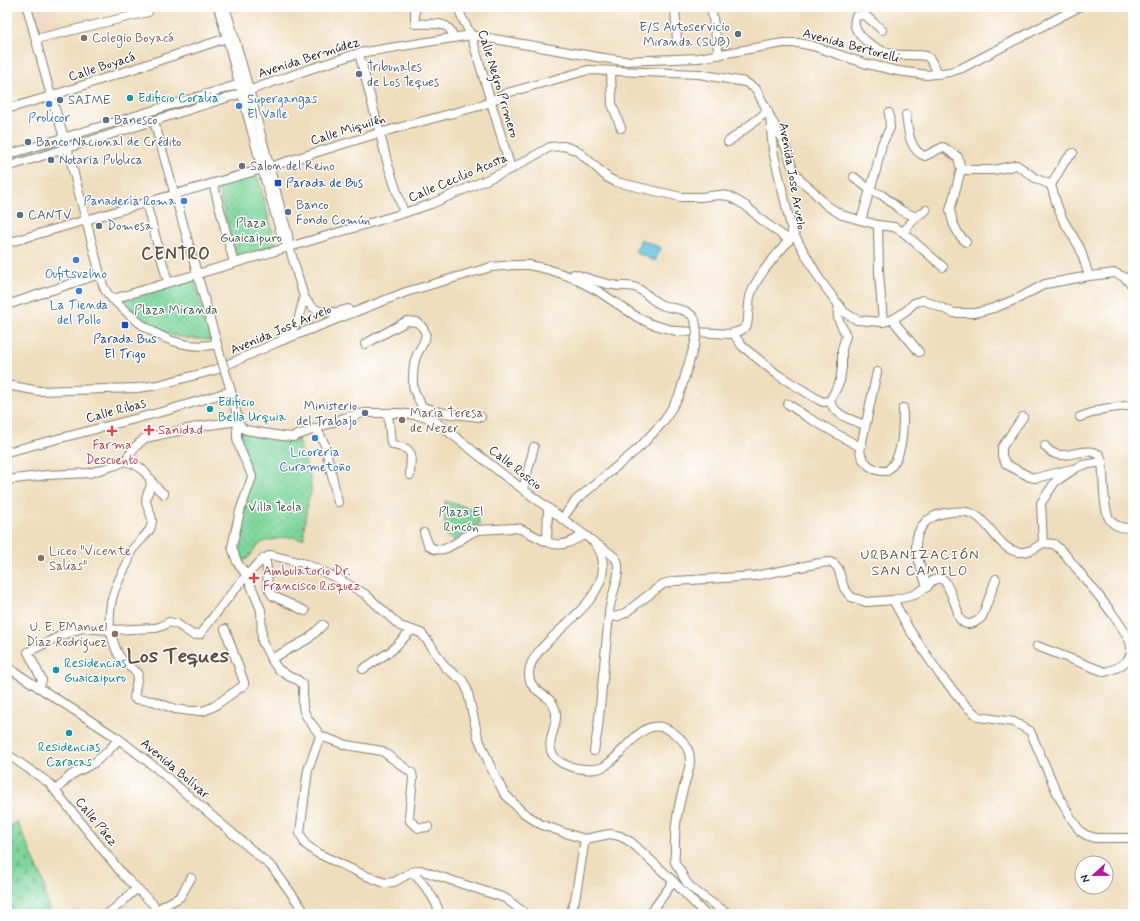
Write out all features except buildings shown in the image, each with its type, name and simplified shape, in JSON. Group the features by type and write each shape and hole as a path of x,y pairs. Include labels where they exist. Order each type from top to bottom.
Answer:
{"street":[{"path":"27,7 51,96 67,147 100,274 106,291 135,320 158,335 186,343 208,345 217,344"},
{"path":"36,39 148,12 146,7"},
{"path":"218,7 240,84 245,92"},
{"path":"226,7 235,36 245,92 282,236 289,246 304,296 298,321 289,334 278,342"},
{"path":"415,7 415,24 441,25 447,27 454,38"},
{"name":"Calle Negro Primero","path":"459,7 471,35 511,169"},
{"path":"675,7 677,41"},
{"path":"711,7 719,55"},
{"name":"Avenida Bertorelli","path":"699,58 783,43 798,43 813,46 884,69 927,75 939,74 962,68 1078,7"},
{"path":"882,30 865,16 856,16 854,22 855,27 863,38 892,54 926,56 930,59 939,74"},
{"name":"Avenida Bermúdez","path":"7,167 245,92 359,53 471,35 624,61 699,58"},
{"name":"Calle Boyacá","path":"7,109 227,38"},
{"path":"359,53 379,133 404,213"},
{"path":"596,70 597,57"},
{"path":"699,58 699,74"},
{"name":"Calle Miquilén","path":"7,243 265,168 379,133 491,102 507,93 588,70 699,74"},
{"path":"611,71 612,104 621,128"},
{"name":"Avenida Jose Arvelo","path":"699,74 744,82 750,84 759,92 769,113 773,151 792,231 791,238 762,274 753,288 749,303 749,318 747,325 742,330 733,333"},
{"path":"7,155 240,84"},
{"path":"728,142 769,113 786,148 793,169 800,180 826,205 842,215 878,225 894,227 903,232 943,267"},
{"path":"861,220 882,144 890,128 888,114"},
{"path":"906,115 909,136 920,154 925,156 943,147 958,157 961,170 950,210 953,223 959,235 966,242"},
{"path":"154,121 230,388 238,422 236,430 237,440 252,477 240,511 232,547 237,562 247,576 261,610 262,641 270,658 278,669 290,677 298,680 303,685 303,710 306,717 320,736 346,745 382,750 412,773 413,779 409,816 410,821 419,828 428,827"},
{"name":"Calle Cecilio Acosta","path":"114,299 431,204 511,169 550,147 571,147 586,157 608,178 616,182 681,197 700,197 719,194 729,196 746,206 764,222 789,240"},
{"path":"1073,153 1065,161 1051,184 1063,220 1080,248 1089,276"},
{"path":"961,170 994,170 1017,165 1035,178 1051,184"},
{"path":"854,177 870,190 882,195 902,211 916,217"},
{"path":"213,183 234,264"},
{"path":"146,203 168,282"},
{"path":"903,232 916,217 926,210"},
{"path":"878,225 879,273 883,322"},
{"path":"792,231 820,280 844,312 857,320 883,322 894,319 914,303 923,300 954,313 975,313 994,308 1019,298 1046,284 1089,276 1115,273 1124,277 1133,286"},
{"name":"Avenida José Arvelo","path":"304,296 309,305 316,310 327,313 338,313 430,279 482,265 514,260 539,263 608,284 634,286 642,290 651,299 662,305 692,314 695,320 697,332 680,396 664,421 639,448 576,500 562,519"},
{"name":"Avenida José Arvelo","path":"7,385 39,391 137,388 158,385 215,370 278,342 406,292 491,267 529,265 580,281 604,295"},
{"path":"7,306 100,274"},
{"path":"608,284 604,295 630,313 650,324 685,332 733,333 742,346 778,375 823,402 830,401"},
{"path":"830,401 840,382 842,349 846,336 838,321 837,314 839,305"},
{"path":"894,319 896,324 919,352"},
{"path":"365,344 407,321 417,322 424,329 427,335 414,360 413,375 414,391 424,411 481,417"},
{"path":"877,372 860,447 860,454 867,464 882,471 887,471 891,468 896,460 901,441 903,408"},
{"name":"Calle Ribas","path":"7,452 169,410 230,388"},
{"path":"830,401 834,410 851,420 865,425"},
{"path":"788,404 807,417 860,447"},
{"path":"1080,417 1103,409 1133,405"},
{"name":"Calle Roscio","path":"238,422 242,428 246,430 288,437 297,436 348,417 364,413 424,411 548,509 615,558 617,562 616,590 609,610 609,616"},
{"path":"388,413 391,443 407,449 411,454 410,475"},
{"path":"1023,417 1002,447 1002,456 1006,464 1030,477 1036,478 1076,468"},
{"path":"7,480 90,472 125,461 134,447 145,438 196,427 238,422"},
{"path":"317,429 325,445 338,502"},
{"path":"1045,446 1051,453 1057,455 1095,452 1100,455 1102,462 1106,513 1110,521 1117,526 1133,528"},
{"path":"523,489 534,447"},
{"path":"125,461 138,466 147,473 164,494"},
{"path":"1043,543 1041,503 1055,482 1083,465 1102,462"},
{"path":"151,479 150,488 146,498 151,515 150,528 142,541 132,550 112,596 109,618 110,630 114,645 120,659 138,673 134,698 153,701 175,709 202,711 213,708 244,684 225,629"},
{"path":"547,542 548,509"},
{"path":"927,587 916,546 918,533 923,524 931,517 958,511 974,515 986,523 1008,548 1019,552 1032,551 1043,543 1054,544 1064,553 1125,631 1130,635 1132,648 1128,660 1116,669 1105,672 1037,646"},
{"path":"424,533 429,546 438,549 460,542 473,531 478,530 514,528 527,531 547,542 558,545 564,545 584,535"},
{"path":"594,542 603,557 603,575 593,598 534,657 529,674 531,684 539,692 547,696 553,704 556,712 556,722 551,747 552,754 565,766 597,769 604,766 637,735 648,729 658,727 666,728 679,737 684,742 689,754 689,766 676,815 675,862 688,884 729,914"},
{"path":"39,688 42,680 28,652 60,636 82,628 110,630 156,628 169,622 177,624 193,635 200,634 223,604 264,558 271,555 306,564 339,579 365,594 400,626 421,633 446,667 463,681 467,689 478,737 492,770 504,793 521,811 540,824 585,839 610,834 620,836 631,842 705,914"},
{"path":"264,558 267,562 268,588 271,594 305,611"},
{"path":"594,751 598,728 609,616 616,617 624,613 663,584 755,576 830,562 838,568 844,588 851,597 866,602 893,600 914,594 927,587 932,580 938,578 944,580 948,586 960,619 966,624 972,624 982,617 996,579"},
{"path":"893,600 909,629 940,675 967,707 979,717 1014,722 1030,731 1058,795 1071,818 1080,830 1086,835 1095,838 1133,838"},
{"path":"270,658 308,639 323,625"},
{"path":"363,669 391,651 412,630"},
{"name":"Avenida Bolívar","path":"7,667 118,739 156,768 272,868 306,914"},
{"path":"320,736 308,770 306,785 300,833 306,844 324,856 364,875 386,883 394,882 412,872 420,870 505,898 526,914"},
{"path":"56,790 71,775 94,763 107,752 118,739"},
{"name":"Calle Páez","path":"7,754 49,783 56,790 124,876 153,904 157,912"},
{"path":"570,914 575,900 585,839"},
{"path":"412,872 425,884 440,914"},
{"path":"157,912 180,897 191,878"},
{"path":"650,914 673,882"},
{"path":"106,914 114,909 136,889"}],"shaded area":[{"path":"31,7 59,7 54,9 61,30 42,35 39,34"},
{"path":"248,7 275,7 263,18 259,25 243,31 241,25 251,20"}],"green space":[{"path":"61,141 63,147 7,164 7,158"},
{"name":"Plaza Guaicaipuro","path":"254,176 258,178 276,244 272,247 238,257 235,253 218,189 221,185"},
{"name":"Plaza Miranda","path":"194,279 212,340 184,338 162,332 143,320 123,300"},
{"name":"Villa Teola","path":"242,428 297,436 308,469 311,494 308,500 304,538 300,539 289,537 264,542 257,545 247,559 237,562 235,528 252,477 237,440"},
{"name":"Plaza El Rincón","path":"445,501 477,510 479,524 454,541 445,535"},
{"path":"15,823 18,823 42,878 50,914 7,914 7,828"}],"water":[{"path":"641,239 661,248 655,261 635,252"}],"place":[{"name":"E/S Autoservicio Miranda (SUB)","path":"738,34"},
{"name":"Colegio Boyacá","path":"84,38"},
{"name":"Tribunales de Los Teques","path":"359,74"},
{"name":"Edificio Coralia","path":"130,98"},
{"name":"SAIME","path":"60,100"},
{"name":"Prolicor","path":"49,104"},
{"name":"Supergangas El Valle","path":"239,106"},
{"name":"Banesco","path":"106,120"},
{"name":"Banco Nacional de Crédito","path":"28,142"},
{"name":"Notaria Publica","path":"51,160"},
{"name":"Salon del Reino","path":"242,166"},
{"name":"Parada de Bus","path":"278,183"},
{"name":"Panadería Roma","path":"184,201"},
{"name":"Banco Fondo Común","path":"288,212"},
{"name":"CANTV","path":"20,215"},
{"name":"Domesa","path":"99,226"},
{"name":"Oufitsvzlno","path":"76,260"},
{"name":"La Tienda del Pollo","path":"79,291"},
{"name":"Parada Bus El Trigo","path":"125,325"},
{"name":"Edificio Bella Urquia","path":"210,409"},
{"name":"Ministerio del Trabajo","path":"365,413"},
{"name":"María Teresa de Nezer","path":"402,420"},
{"name":"Sanidad","path":"149,430"},
{"name":"Farma Descuento","path":"112,431"},
{"name":"Licorería Curametoño","path":"315,438"},
{"name":"Liceo \"Vicente Salias\"","path":"41,558"},
{"name":"Ambulatorio Dr. Francisco Risquez","path":"254,578"},
{"name":"U. E. EManuel Díaz Rodriguez","path":"115,634"},
{"name":"Residencias Guaicaipuro","path":"56,670"},
{"name":"Residencias Caracas","path":"69,733"}],"district":[{"name":"CENTRO","path":"176,254"},
{"name":"URBANIZACIÓN SAN CAMILO","path":"920,564"},
{"name":"Los Teques","path":"178,656"}]}
